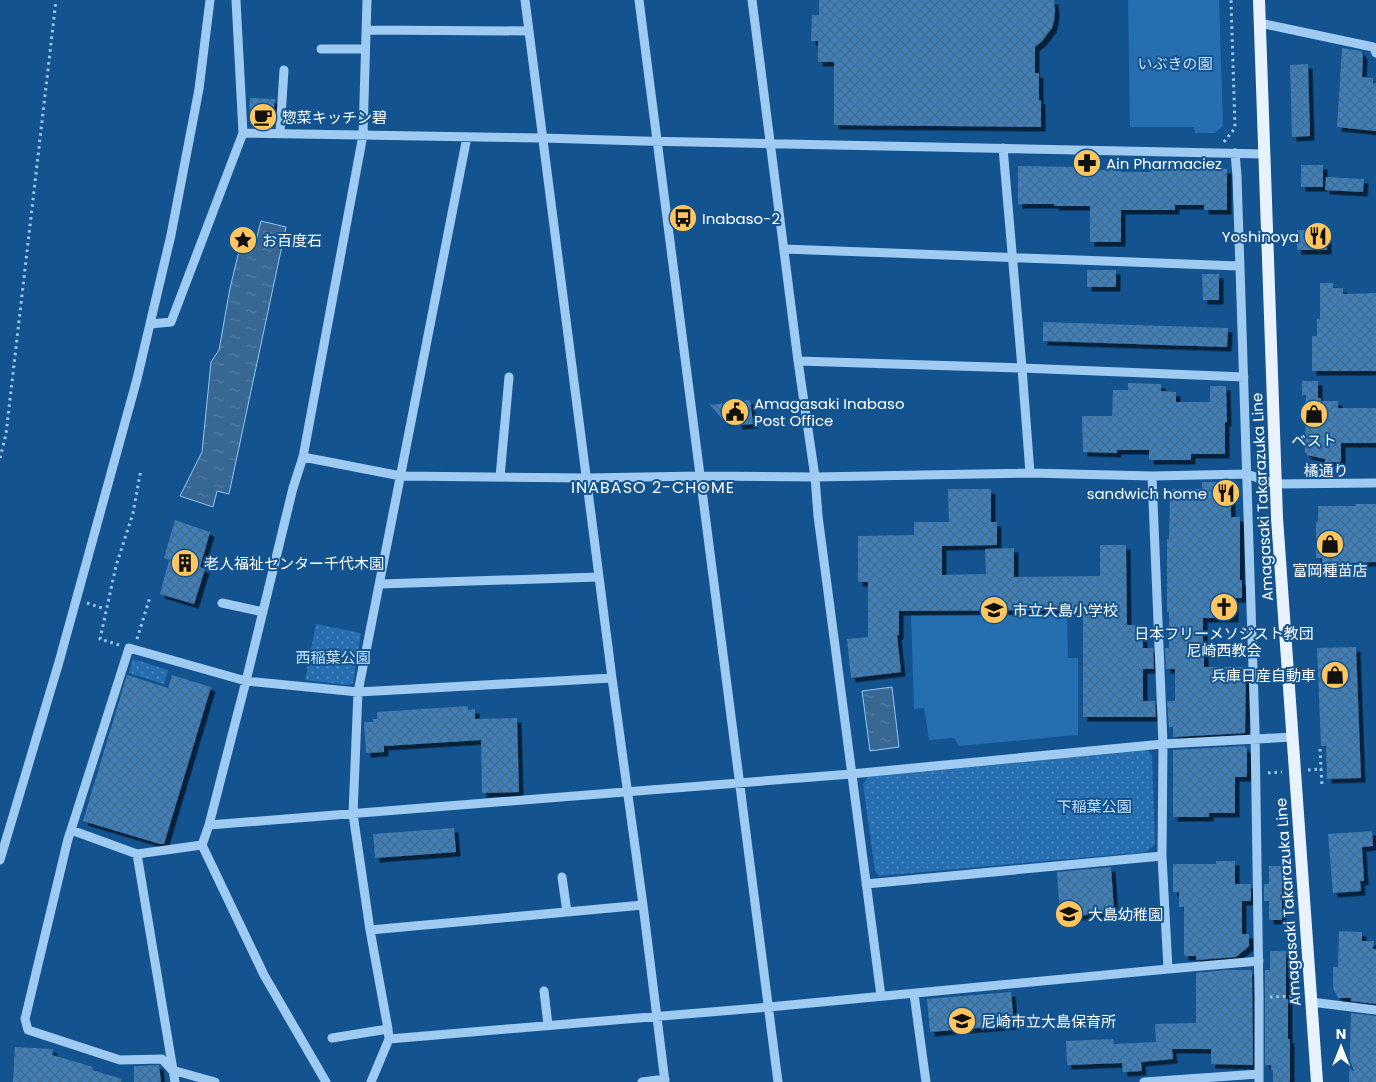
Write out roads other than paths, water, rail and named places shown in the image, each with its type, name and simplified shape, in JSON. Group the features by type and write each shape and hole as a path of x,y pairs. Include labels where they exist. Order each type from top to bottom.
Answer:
{"main road":[{"name":"Amagasaki Takarazuka Line","path":"1259,0 1275,484 1317,1082"}],"street":[{"path":"0,860 59,662 137,379 171,235 199,89 210,0"},
{"path":"150,324 171,322 244,133 236,0"},
{"path":"326,1082 264,976 202,845 209,825 246,681 292,488 303,457 363,135 367,0"},
{"path":"526,0 612,678 644,904 665,1081 642,1082"},
{"path":"639,0 778,1082"},
{"path":"752,0 881,996"},
{"path":"1260,23 1375,48"},
{"path":"366,30 529,30"},
{"path":"321,49 365,49"},
{"path":"280,133 284,70"},
{"path":"244,133 1265,154"},
{"path":"371,1082 388,1034 353,814 358,692 467,137"},
{"path":"1003,148 1030,473"},
{"path":"1144,1082 1259,1078 1255,738 1235,154"},
{"path":"784,249 1239,266"},
{"path":"798,361 1244,377"},
{"path":"500,477 509,377"},
{"path":"303,457 401,476 587,478 700,476 815,477 1030,473 1152,476 1247,474 1275,484"},
{"path":"1152,476 1163,744 1162,856 1168,969"},
{"name":"橘通り","path":"1275,484 1376,483"},
{"path":"380,584 599,577"},
{"path":"222,603 262,612"},
{"path":"214,1082 172,1070 162,1058 120,1060 28,1030 25,1020 71,830 131,649 246,681 358,692 612,678"},
{"path":"209,825 851,774 1163,744 1293,737"},
{"path":"71,830 137,854 202,845"},
{"path":"137,854 175,1082"},
{"path":"866,884 1162,856"},
{"path":"562,877 566,912"},
{"path":"370,930 644,904"},
{"path":"332,1038 548,1025 769,1007 1258,962"},
{"path":"544,991 548,1025"},
{"path":"914,994 926,1082"},
{"path":"1311,1002 1376,1010"}],"water":[{"path":"261,221 286,227 229,494 217,491 213,507 180,496 202,452 211,362 219,350 230,288 241,243 255,244"},
{"path":"892,687 899,747 870,751 862,691"}],"place":[{"name":"惣菜キッチン碧","path":"263,117"},
{"name":"Ain Pharmaciez","path":"1087,163"},
{"name":"Inabaso-2","path":"683,218"},
{"name":"Yoshinoya","path":"1318,236"},
{"name":"お百度石","path":"243,240"},
{"name":"Amagasaki Inabaso Post Office","path":"735,412"},
{"name":"ベスト","path":"1314,414"},
{"name":"sandwich home","path":"1226,493"},
{"name":"富岡種苗店","path":"1330,544"},
{"name":"老人福祉センター千代木園","path":"185,563"},
{"name":"日本フリーメソジスト教団 尼崎西教会","path":"1224,607"},
{"name":"市立大島小学校","path":"994,610"},
{"name":"兵庫日産自動車","path":"1335,675"},
{"name":"大島幼稚園","path":"1069,914"},
{"name":"尼崎市立大島保育所","path":"962,1021"}],"district":[{"name":"INABASO 2-CHOME","path":"653,487"}],"park label":[{"name":"いぶきの園","path":"1175,63"},
{"name":"西稲葉公園","path":"333,657"},
{"name":"下稲葉公園","path":"1094,806"}]}
